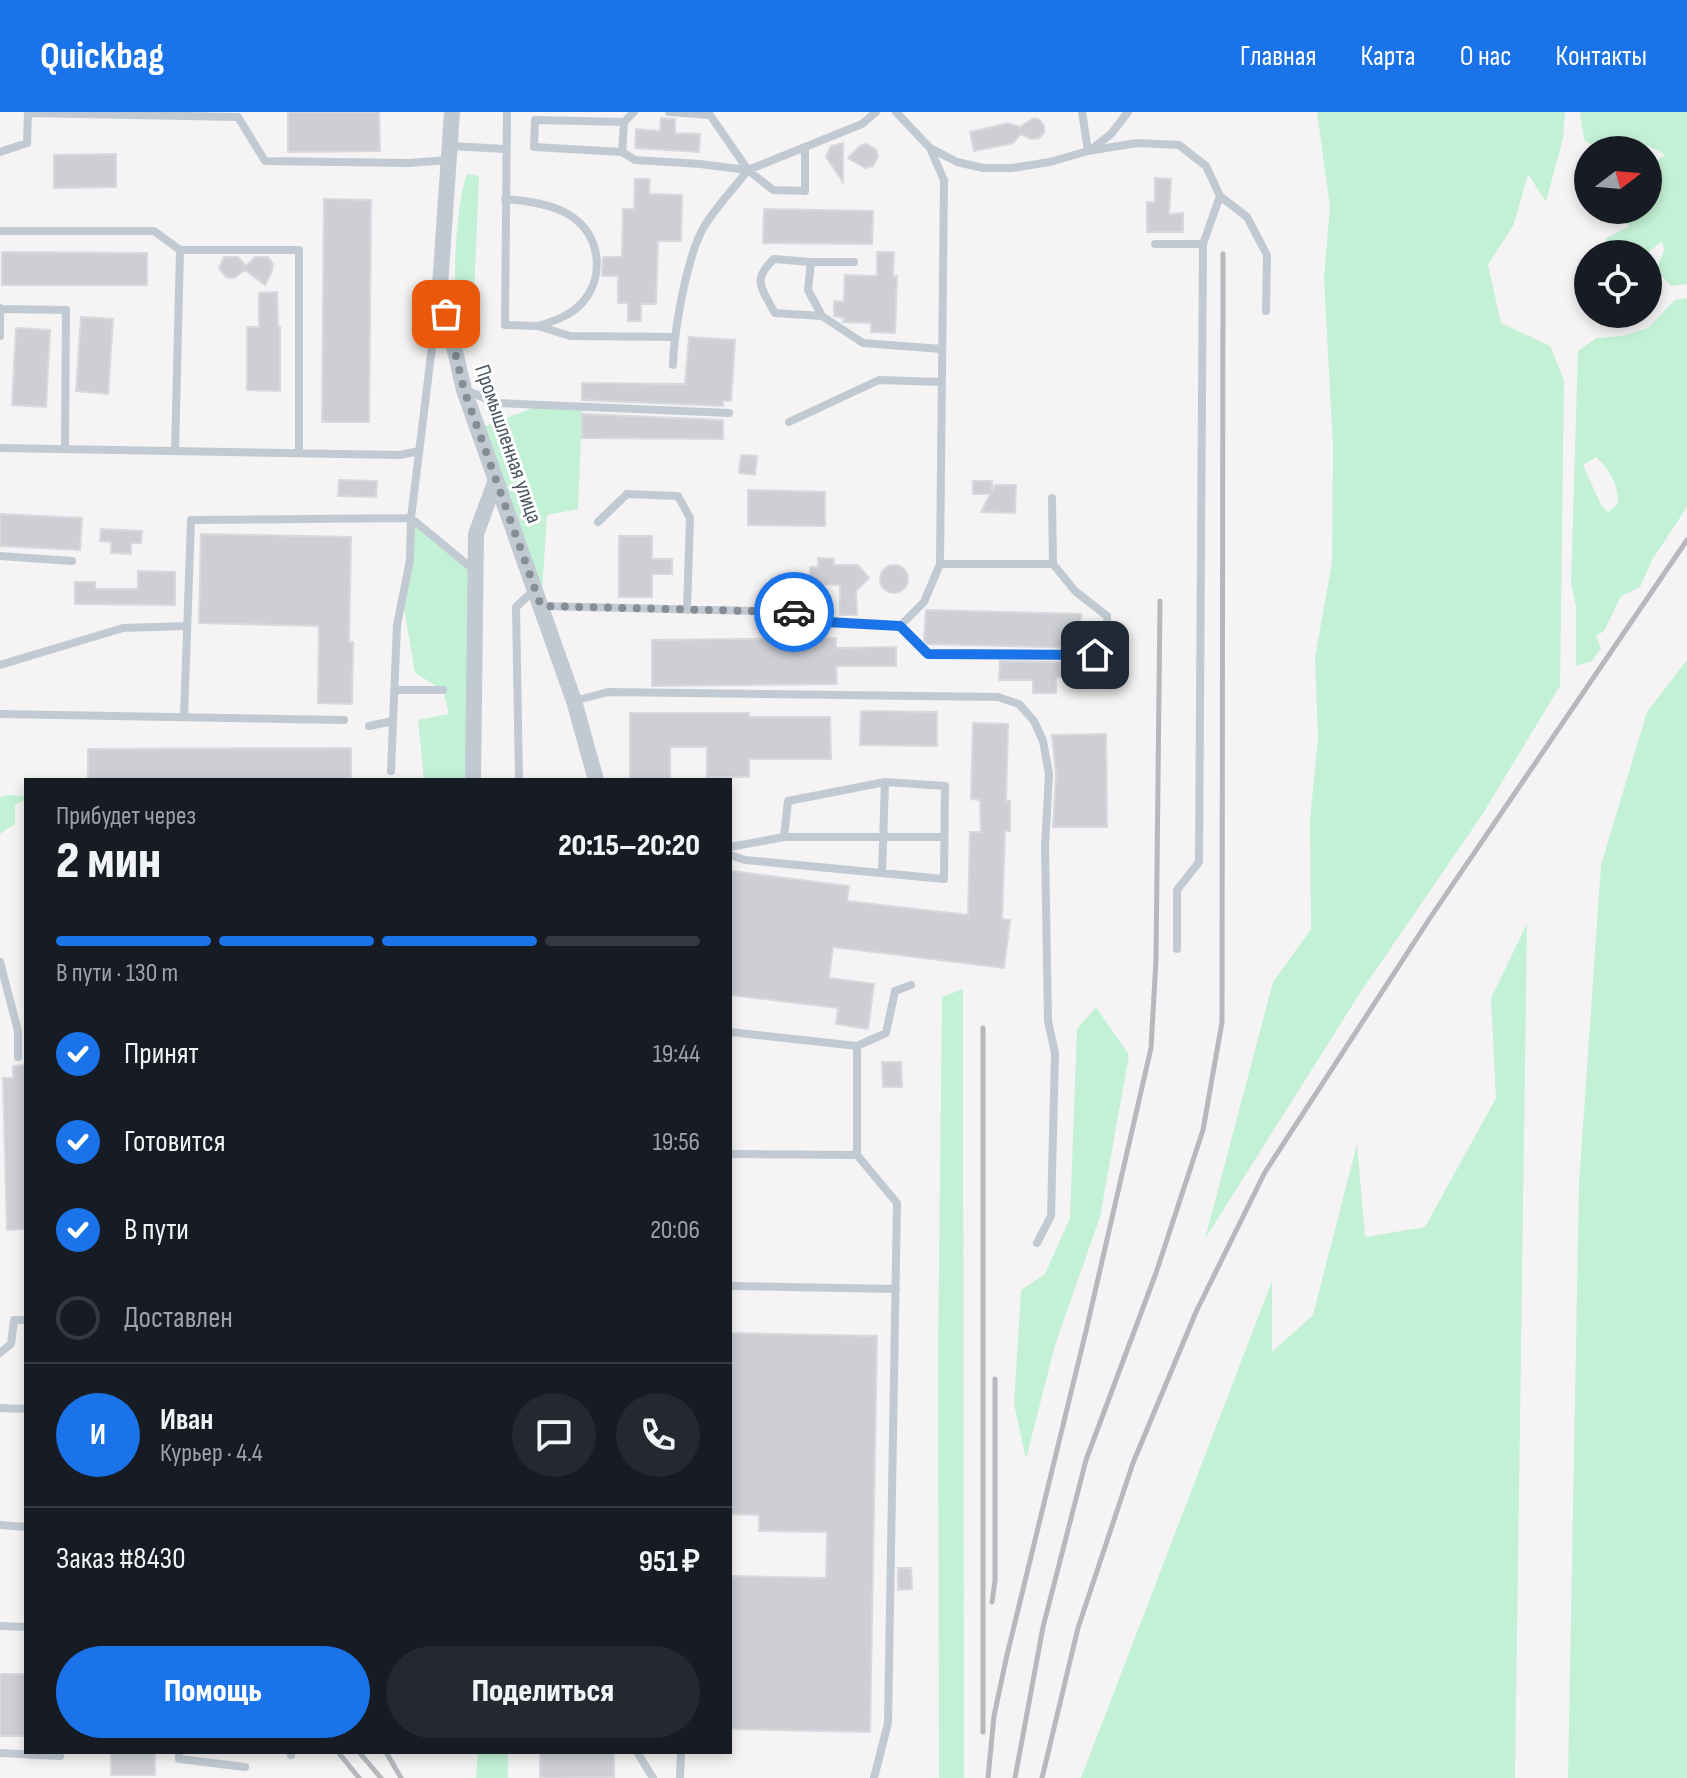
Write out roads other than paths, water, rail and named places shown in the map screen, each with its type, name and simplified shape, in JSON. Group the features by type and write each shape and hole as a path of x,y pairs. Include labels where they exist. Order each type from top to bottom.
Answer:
{"street":[{"name":"Промышленная улица","path":"452,112 440,286 464,390 574,701 595,778"},
{"path":"473,778 476,534 496,480"}],"lane":[{"path":"507,112 505,325 538,326 570,336 674,337"},
{"path":"622,152 624,122 634,112"},
{"path":"669,112 710,115 748,170 773,190 805,191 805,147"},
{"path":"624,122 535,120 534,147 622,152 635,160 748,170 862,124 876,112"},
{"path":"896,112 930,148 957,162 983,168 1012,168 1050,162 1088,151 1137,143 1179,145 1206,166 1220,196 1247,217 1267,255 1266,311"},
{"path":"1082,112 1088,151"},
{"path":"1088,151 1111,134 1128,112"},
{"path":"0,152 27,143 28,113 238,114 265,161 409,163 450,153 505,149"},
{"path":"900,626 924,602 940,564 944,180 930,148"},
{"path":"673,365 674,337 688,272 704,227 748,170"},
{"path":"1177,949 1177,890 1199,862 1203,244 1220,196"},
{"path":"505,199 551,207 572,217 588,234 597,252 598,267 592,287 581,304 560,319 538,326"},
{"path":"0,231 154,231 180,250 299,250 299,453"},
{"path":"1155,244 1203,244"},
{"path":"175,451 180,250"},
{"path":"822,316 775,313 759,285 762,270 774,259 854,262"},
{"path":"811,262 808,290 822,316 863,343 942,349"},
{"path":"391,771 397,625 410,560 411,518 440,286"},
{"path":"0,336 0,309 66,310 65,449"},
{"path":"789,422 879,380 941,382"},
{"path":"464,390 497,403 729,413"},
{"path":"0,448 400,455 419,451"},
{"path":"598,522 627,494 678,496 690,518 687,610"},
{"path":"541,606 795,612 827,622 900,626 928,654 1095,655 1108,645 1107,616 1075,591 1053,564 1052,498"},
{"path":"184,717 191,520 411,518 475,570"},
{"path":"0,556 72,561"},
{"path":"940,564 1053,564"},
{"path":"519,778 516,607 535,589"},
{"path":"0,665 123,628 187,626"},
{"path":"394,690 443,690"},
{"path":"574,701 608,692 998,697 1019,704 1034,721 1043,741 1049,774 1045,846 1048,1021 1055,1053 1051,1216 1037,1243"},
{"path":"0,714 344,720"},
{"path":"369,726 393,721"},
{"path":"882,873 885,782"},
{"path":"732,856 745,860 944,879 945,786 885,782 788,801 784,837"},
{"path":"732,847 784,837 944,837"},
{"path":"0,962 18,1031 18,1057"},
{"path":"732,1032 857,1046 886,1033 895,991 911,985"},
{"path":"857,1046 857,1155 897,1203 888,1723 874,1778"},
{"path":"732,1154 857,1155"},
{"path":"732,1286 896,1289"},
{"path":"0,1353 11,1344 14,1320 24,1320"},
{"path":"0,1408 24,1409"},
{"path":"0,1525 24,1527"},
{"path":"0,1626 24,1627"},
{"path":"0,1753 60,1756"},
{"path":"179,1754 179,1759 245,1767"},
{"path":"638,1754 653,1778"},
{"path":"680,1778 681,1754"}],"railway":[{"path":"1015,1778 1043,1627 1086,1460 1156,1273 1203,1130 1222,1022 1223,254"},
{"path":"1042,1778 1078,1628 1133,1463 1196,1312 1265,1172 1430,918 1687,540"},
{"path":"988,1778 994,1716 1007,1655 1151,1048 1156,960 1160,601"},
{"path":"983,1028 983,1732"},
{"path":"992,1602 995,1581 995,1379"},
{"path":"340,1754 359,1778"},
{"path":"361,1754 381,1778"},
{"path":"387,1754 401,1778"}]}
